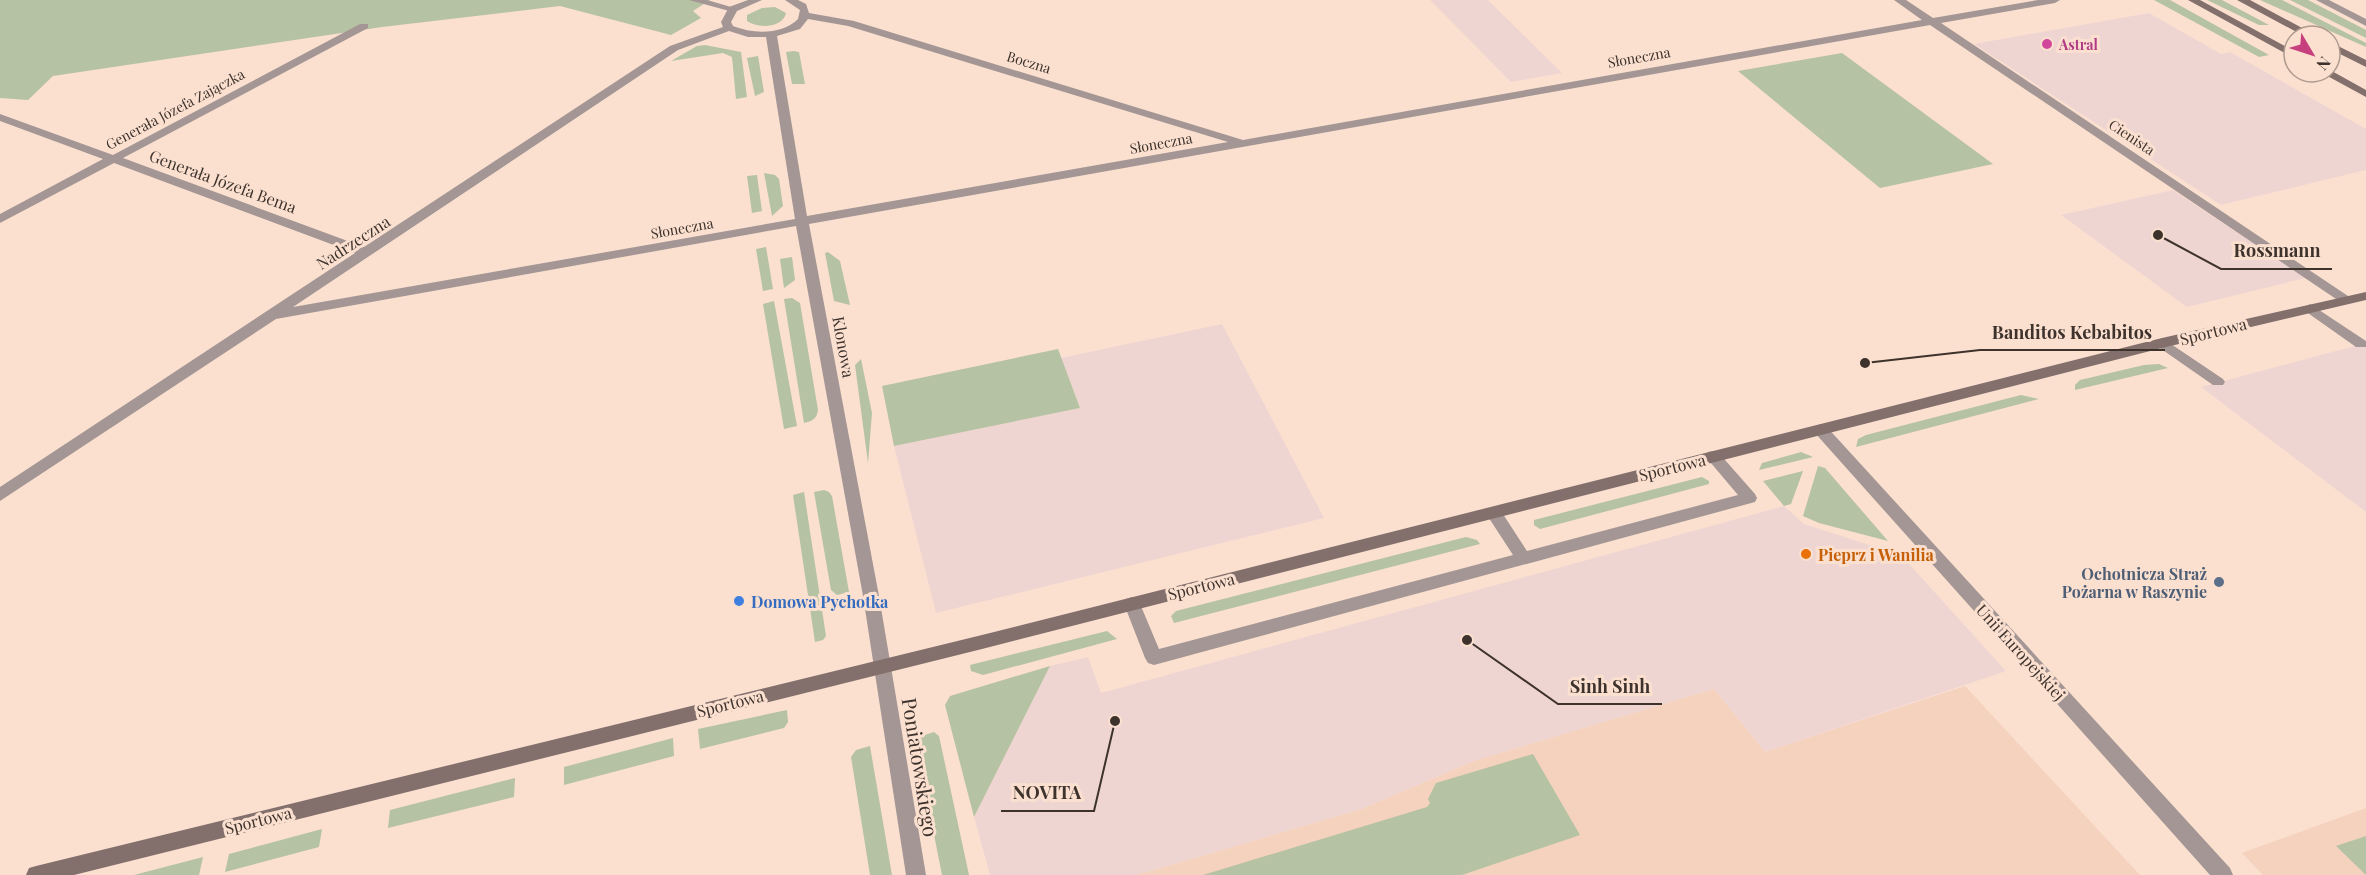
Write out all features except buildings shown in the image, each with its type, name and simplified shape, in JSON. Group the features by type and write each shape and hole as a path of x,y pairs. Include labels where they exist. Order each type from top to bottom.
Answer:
{"street":[{"path":"694,0 733,9 757,0"},
{"path":"733,9 726,22 729,28 746,35 771,34 794,27 805,15 802,6 790,0"},
{"name":"Cienista","path":"1899,0 2347,300"},
{"name":"Słoneczna","path":"272,315 2055,0"},
{"path":"2193,0 2282,48"},
{"path":"2242,0 2289,24"},
{"path":"2321,0 2366,23"},
{"name":"Boczna","path":"805,15 850,23 1242,143"},
{"name":"Generała Józefa Zajączka","path":"0,219 364,26"},
{"name":"Nadrzeczna","path":"0,495 674,48 729,28"},
{"name":"Klonowa","path":"771,34 802,222 883,666"},
{"path":"2342,51 2366,64"},
{"path":"2342,81 2366,94"},
{"name":"Generała Józefa Bema","path":"0,117 367,253"},
{"name":"Sportowa","path":"36,875 1132,604 2162,343 2366,296"},
{"path":"2310,308 2361,344"},
{"path":"2162,343 2218,382"},
{"name":"Unii Europejskiej","path":"1820,429 2223,875"},
{"path":"1132,604 1154,658 1749,498 1713,456"},
{"path":"1493,512 1523,558"},
{"name":"Poniatowskiego","path":"883,666 916,875"}],"shaded area":[{"path":"1430,0 1488,0 1562,73 1511,82"},
{"path":"2149,13 2221,54 2230,52 2282,81 2282,84 2287,84 2366,129 2366,170 2221,205 1974,44"},
{"path":"2173,190 2306,278 2187,307 2061,215"},
{"path":"1222,324 1324,518 936,613 894,446 1080,408 1061,358"},
{"path":"2366,343 2366,512 2201,387"},
{"path":"1784,506 1804,524 1901,555 2006,671 1765,752 1714,689 1474,761 1362,809 1137,875 990,875 974,817 1050,666 1088,657 1101,693"},
{"path":"1965,686 2140,875 1137,875 1362,809 1474,761 1714,689 1765,752"},
{"path":"2366,808 2366,875 2263,875 2242,853"}],"green space":[{"path":"0,0 710,0 693,11 701,18 671,35 560,6 382,27 53,76 28,100 0,98"},
{"path":"2154,0 2170,0 2269,55 2259,57"},
{"path":"2207,0 2222,0 2269,25 2259,25"},
{"path":"2260,0 2282,0 2329,24 2314,24"},
{"path":"2290,0 2308,0 2366,30 2366,38"},
{"path":"775,7 786,13 780,22 763,26 747,21 747,15 762,8"},
{"path":"2342,31 2366,43 2366,47 2342,36"},
{"path":"705,45 741,52 747,97 736,99 732,57 723,53 671,61 697,46"},
{"path":"786,52 799,52 805,84 792,84"},
{"path":"1842,53 1993,164 1880,188 1738,71"},
{"path":"758,56 764,92 755,96 747,58"},
{"path":"764,173 775,175 779,179 783,206 772,216"},
{"path":"757,175 762,211 752,213 747,176"},
{"path":"766,247 773,289 763,291 756,249"},
{"path":"828,252 840,261 850,305 834,301 825,253"},
{"path":"792,257 795,280 784,288 780,259"},
{"path":"792,298 800,303 818,410 814,419 804,423 784,299"},
{"path":"774,301 797,426 784,429 763,304"},
{"path":"1058,349 1080,408 894,446 882,386"},
{"path":"861,359 872,413 868,463 855,365"},
{"path":"2159,364 2168,368 2075,390 2075,385 2080,380 2144,365"},
{"path":"2021,395 2039,399 1856,447 1858,439 1866,435"},
{"path":"1801,452 1813,457 1759,470 1762,463"},
{"path":"1818,466 1825,468 1888,541 1819,523 1803,516"},
{"path":"1803,471 1791,504 1784,506 1763,481"},
{"path":"1702,477 1709,481 1709,484 1540,529 1534,525 1534,520"},
{"path":"824,490 832,496 849,592 837,595 831,590 814,492"},
{"path":"804,492 826,636 823,640 815,642 793,495"},
{"path":"1466,537 1477,540 1480,544 1174,623 1171,616 1176,611"},
{"path":"1107,631 1117,639 983,675 971,671 970,665"},
{"path":"1050,666 974,817 945,705 950,696"},
{"path":"787,710 788,722 784,728 700,749 698,729"},
{"path":"934,732 939,736 969,875 942,875 915,738"},
{"path":"673,738 674,756 564,785 564,767"},
{"path":"870,746 892,875 870,875 851,757 856,750"},
{"path":"1533,754 1580,835 1462,875 1203,875 1427,807 1430,803 1428,799 1436,783"},
{"path":"515,778 514,797 388,828 390,810"},
{"path":"322,829 319,847 225,872 229,854"},
{"path":"2366,836 2366,875 2336,846"},
{"path":"203,857 199,875 134,875"}],"place":[{"name":"Astral","path":"2047,44"},
{"name":"Rossmann","path":"2158,235"},
{"name":"Banditos Kebabitos","path":"1865,363"},
{"name":"Pieprz i Wanilia","path":"1806,554"},
{"name":"Ochotnicza Straż Pożarna w Raszynie","path":"2219,582"},
{"name":"Domowa Pychotka","path":"739,601"},
{"name":"Sinh Sinh","path":"1467,640"},
{"name":"NOVITA","path":"1115,721"}]}
